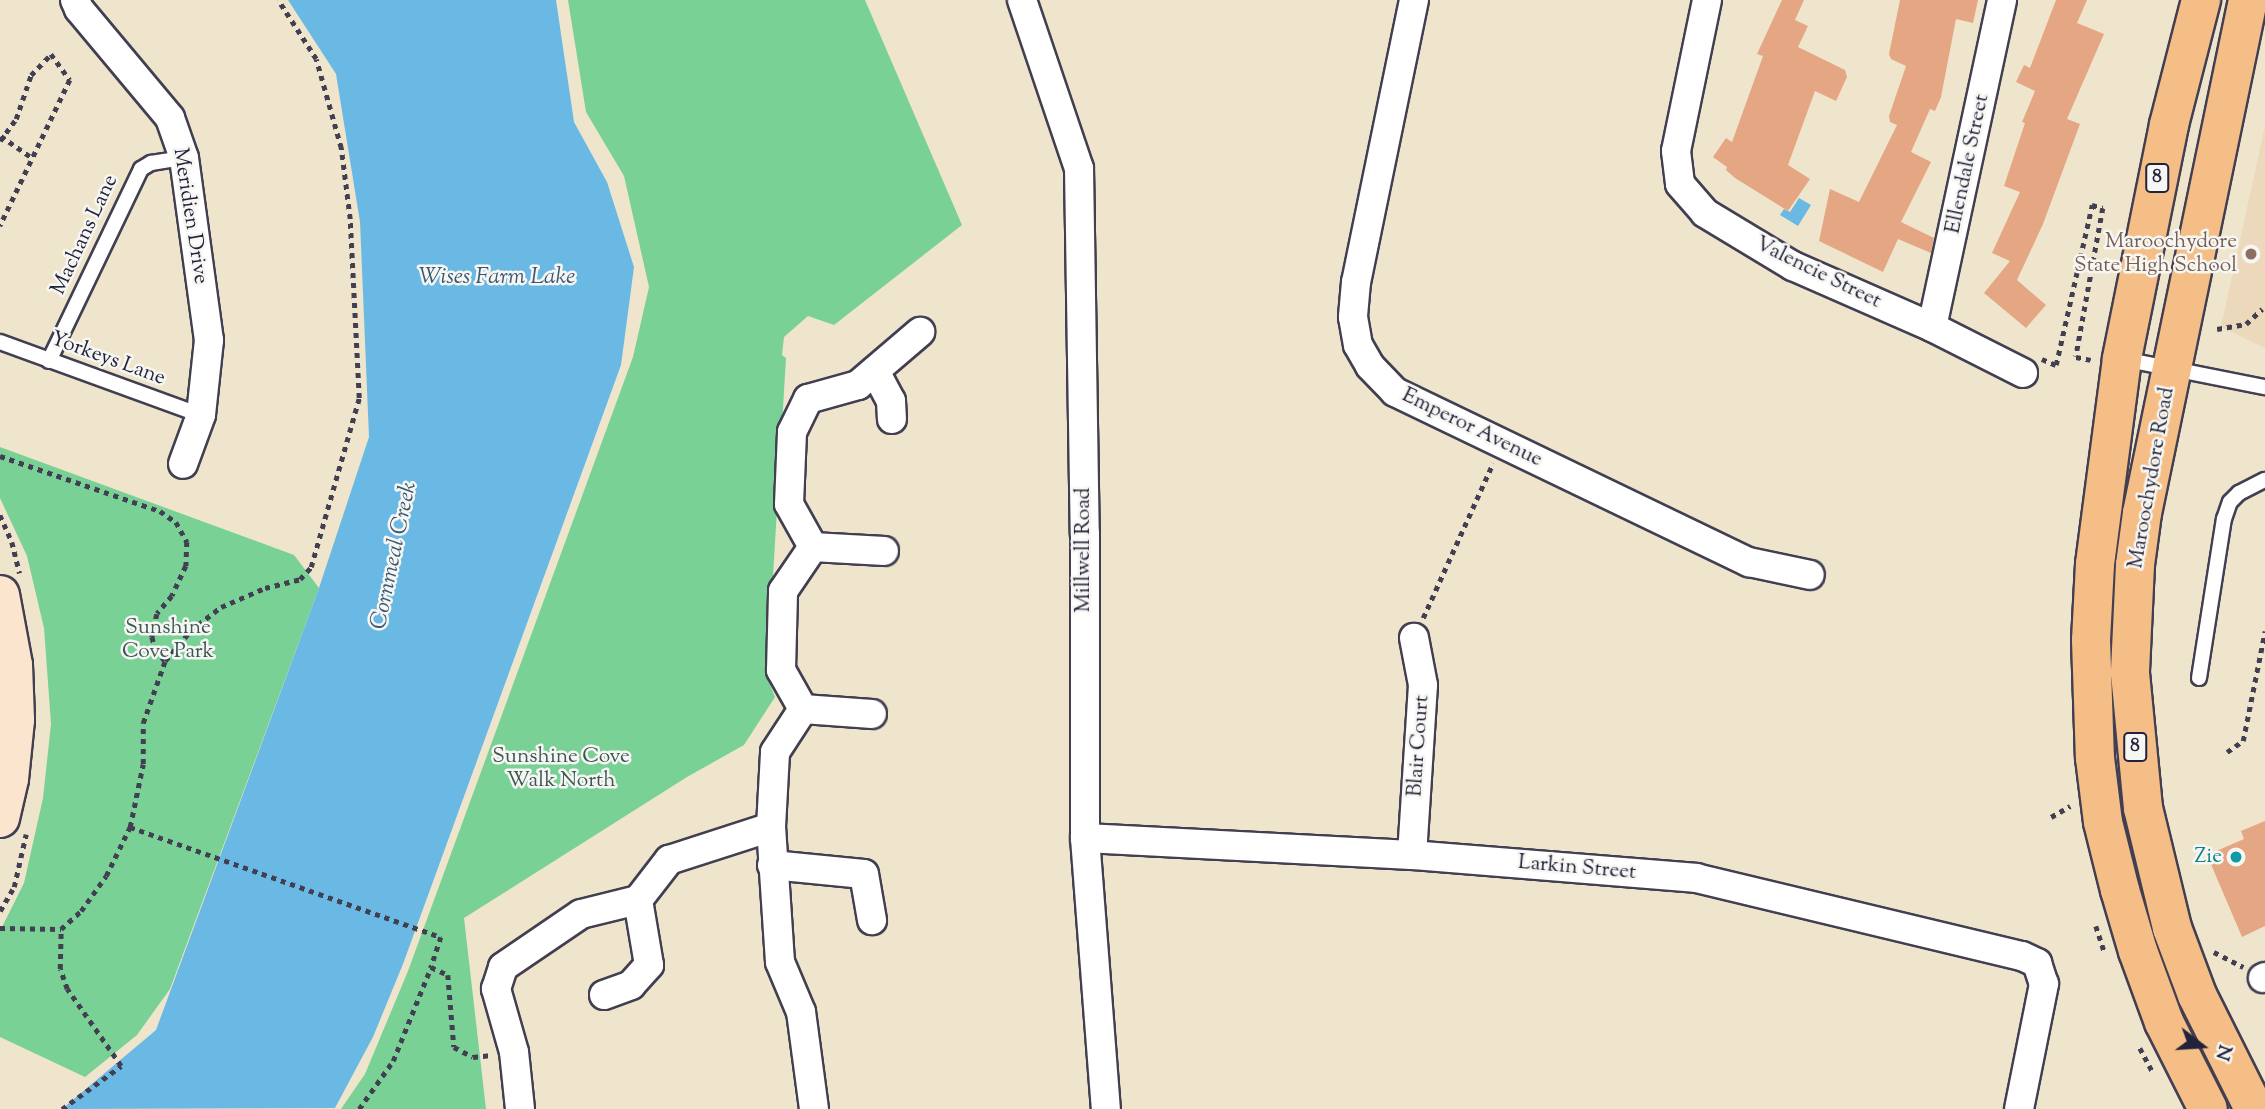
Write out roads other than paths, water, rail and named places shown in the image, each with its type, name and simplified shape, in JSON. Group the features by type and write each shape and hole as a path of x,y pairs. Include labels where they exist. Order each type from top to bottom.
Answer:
{"main road":[{"name":"Maroochydore Road","path":"2202,0 2106,359 2091,640 2095,758 2103,822 2137,951 2164,1022 2208,1109"},
{"name":"Maroochydore Road","path":"2248,0 2142,513 2135,565 2130,673 2134,744 2143,808 2172,928 2197,995 2254,1109"}],"street":[{"name":"Meridien Drive","path":"75,0 79,9 170,118 184,158 209,340 201,415 183,464"},
{"name":"Millwell Road","path":"1022,0 1079,168 1085,534 1085,838 1106,1109"},
{"name":"Emperor Avenue","path":"1414,0 1356,282 1353,317 1358,345 1370,366 1395,392 1749,562 1810,575"},
{"name":"Valencie Street","path":"1707,0 1676,151 1680,184 1705,213 1793,266 1932,327 2023,373"},
{"name":"Ellendale Street","path":"1932,327 2002,0"},
{"path":"813,548 789,504 792,432 808,399 858,384 920,332"},
{"path":"875,371 891,401 892,419"},
{"path":"813,548 884,551"},
{"path":"803,709 781,670 783,591 813,548"},
{"path":"0,595 13,664 15,720 11,765 0,818"},
{"name":"Blair Court","path":"1412,855 1423,685 1414,638"},
{"path":"803,709 872,714"},
{"path":"803,709 775,751 772,865 780,962 801,1012 814,1109"},
{"path":"520,1109 514,1052 496,989 503,967 581,914 638,900 669,860 771,827"},
{"name":"Larkin Street","path":"1085,838 1412,855 1696,878 2022,956 2037,963 2044,984 2019,1109"},
{"path":"772,865 864,874 872,920"},
{"path":"604,995 631,985 649,965 638,900"}],"lane":[{"name":"Machans Lane","path":"49,361 141,169 151,163 184,158"},
{"name":"Yorkeys Lane","path":"0,342 201,415"},
{"path":"2106,359 2172,368 2265,387"},
{"path":"2199,678 2224,519 2230,502 2239,493 2265,480"}],"water":[{"name":"Wises Farm Lake","path":"288,0 556,0 574,122 607,182 634,267 621,365 403,964 373,1037 335,1108 62,1109 156,1030 319,588 369,437 360,222 336,74"},
{"path":"1799,198 1811,205 1798,226 1780,215 1784,209 1790,212"}],"place":[{"name":"Maroochydore State High School","path":"2251,254"},
{"name":"Zie","path":"2236,857"}],"water label":[{"name":"Cornmeal Creek","path":"395,556"}],"park label":[{"name":"Sunshine Cove Park","path":"168,640"},
{"name":"Sunshine Cove Walk North","path":"561,769"}]}
